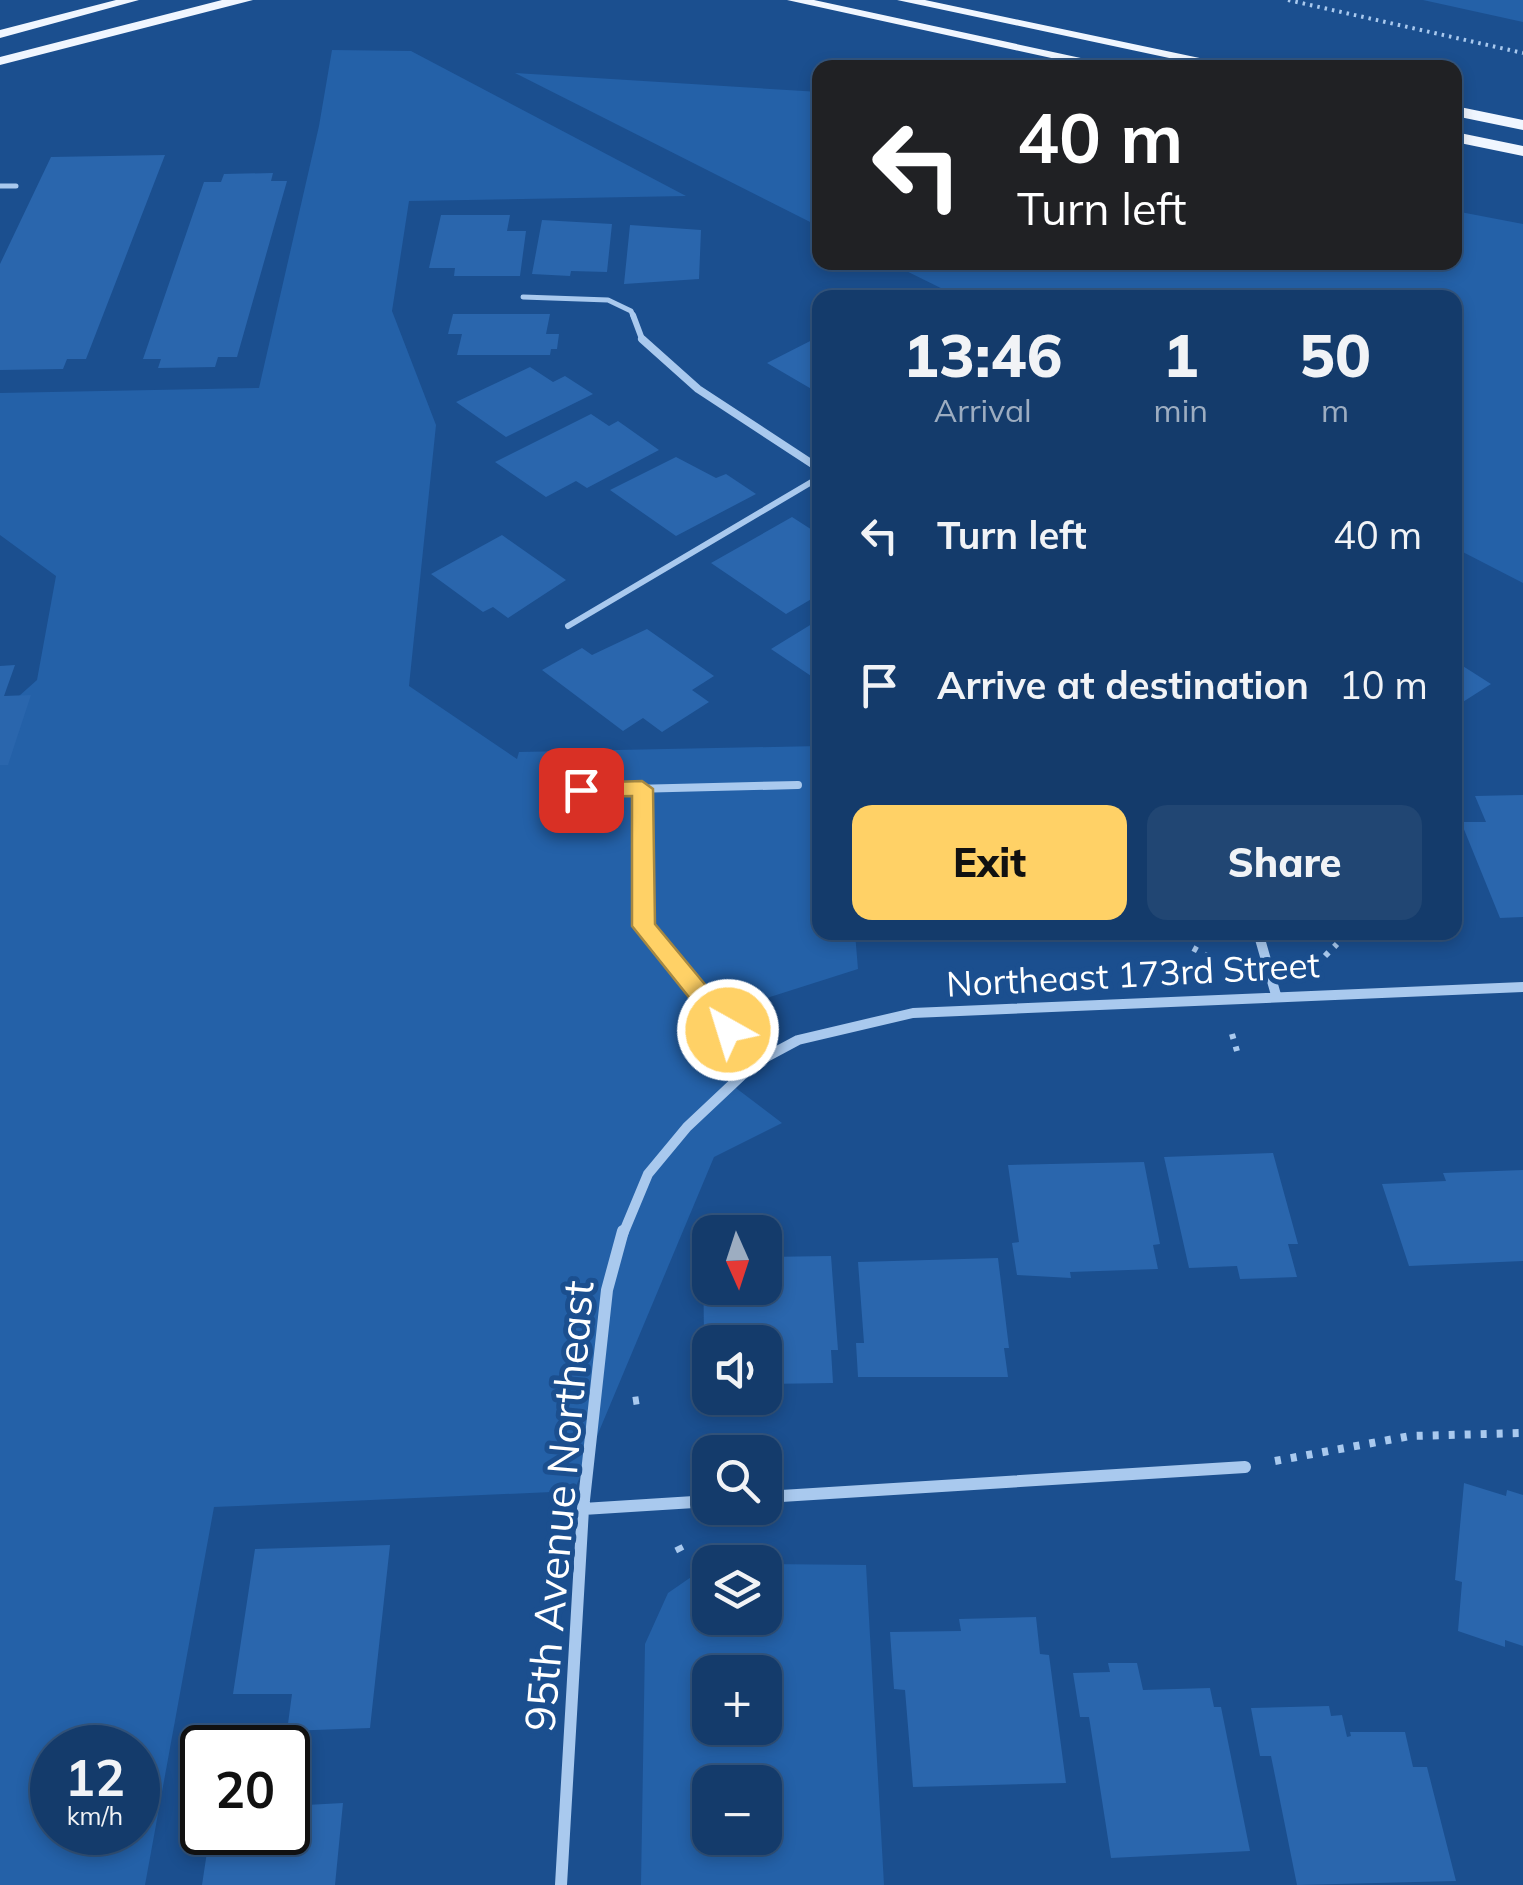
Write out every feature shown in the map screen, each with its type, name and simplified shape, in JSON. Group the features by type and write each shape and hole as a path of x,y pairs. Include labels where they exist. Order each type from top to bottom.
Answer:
{"main road":[{"path":"0,34 132,0"},
{"path":"0,61 188,10 246,0"},
{"path":"794,0 1082,60"},
{"path":"904,0 1200,60"},
{"path":"1462,112 1523,124"},
{"path":"1462,138 1523,151"}],"street":[{"path":"642,339 698,389 812,467"},
{"path":"1260,940 1276,995"},
{"name":"Northeast 173rd Street","path":"755,1063 798,1040 858,1022 913,1013 1523,987"},
{"name":"95th Avenue Northeast","path":"561,1885 583,1509 607,1290 626,1225 648,1174 687,1127 755,1063"},
{"path":"782,1496 1244,1466"},
{"path":"583,1509 692,1502"}],"lane":[{"path":"0,186 16,186"},
{"path":"524,298 608,300 631,311 642,339"},
{"path":"568,626 812,478"},
{"path":"551,791 798,785"},
{"path":"642,789 644,926 755,1063"}],"path":[{"path":"1288,0 1523,53"},
{"path":"1325,956 1337,944"},
{"path":"1193,948 1213,959"},
{"path":"1232,1033 1237,1051"},
{"path":"633,1400 646,1399"},
{"path":"1244,1466 1410,1436 1523,1433"},
{"path":"678,1546 684,1558"}],"shaded area":[{"path":"1423,0 1523,0 1523,22"},
{"path":"332,50 411,51 686,196 409,201 392,311 436,425 409,686 517,759 519,752 812,746 812,940 856,940 858,969 770,997 683,1048 782,1123 714,1157 574,1491 214,1507 160,1803 160,1725 30,1725 30,1855 150,1855 145,1885 0,1885 0,713 37,680 56,576 0,535 0,393 259,388 319,126"},
{"path":"515,73 812,92 812,223"},
{"path":"1462,212 1523,224 1523,583 1462,552 1462,290 945,290 904,270 1462,270"},
{"path":"782,1564 866,1565 884,1885 641,1885 645,1644 668,1593 692,1576 692,1635 782,1635"}],"building":[{"path":"165,155 86,359 67,359 63,369 0,370 0,264 51,157"},
{"path":"273,173 271,181 287,181 237,357 218,357 215,367 158,368 161,359 143,359 204,182 221,182 224,174"},
{"path":"441,215 510,215 507,231 526,231 520,276 454,276 455,268 429,268"},
{"path":"542,220 612,224 607,272 571,271 570,276 532,274"},
{"path":"630,225 701,230 699,279 624,284"},
{"path":"453,314 550,314 546,334 559,334 557,349 551,349 550,355 457,355 462,334 448,334"},
{"path":"812,340 812,389 767,363"},
{"path":"530,367 553,382 565,376 593,394 506,437 456,402"},
{"path":"591,414 609,426 618,421 659,450 587,488 576,481 546,497 495,462"},
{"path":"676,457 716,478 726,474 756,494 676,536 610,490"},
{"path":"792,517 812,530 812,599 786,614 711,563"},
{"path":"502,535 566,580 508,618 493,607 483,612 431,574"},
{"path":"812,624 812,677 771,649"},
{"path":"647,629 714,676 692,690 709,702 662,732 643,718 623,731 542,670 582,648 592,655"},
{"path":"15,665 4,696 31,695 8,765 0,765 0,666"},
{"path":"1462,665 1491,684 1462,703"},
{"path":"1523,795 1523,917 1500,918 1462,824 1486,822 1475,796"},
{"path":"1273,1153 1298,1244 1288,1244 1297,1277 1240,1279 1237,1266 1189,1268 1164,1157"},
{"path":"1144,1162 1160,1244 1153,1245 1158,1269 1070,1272 1071,1278 1017,1275 1012,1243 1019,1242 1008,1165"},
{"path":"1523,1170 1523,1261 1409,1266 1382,1184 1446,1181 1443,1173"},
{"path":"831,1256 838,1350 831,1350 833,1383 782,1384 782,1325 704,1325 704,1305 782,1305 782,1257"},
{"path":"998,1258 1009,1348 1004,1348 1008,1377 858,1377 856,1343 864,1343 858,1262"},
{"path":"1464,1483 1506,1496 1507,1490 1523,1495 1523,1646 1505,1640 1505,1647 1458,1631 1462,1582 1455,1580"},
{"path":"390,1545 370,1728 310,1730 310,1725 288,1725 292,1694 233,1694 255,1549"},
{"path":"1036,1617 1040,1654 1049,1655 1066,1783 913,1787 905,1690 894,1689 890,1632 961,1631 959,1619"},
{"path":"1108,1663 1137,1663 1143,1690 1210,1688 1214,1707 1221,1707 1250,1851 1111,1858 1089,1717 1080,1717 1073,1673 1110,1672"},
{"path":"1329,1706 1331,1716 1342,1715 1347,1737 1350,1732 1405,1732 1413,1767 1427,1767 1456,1881 1297,1885 1271,1756 1260,1756 1251,1708"},
{"path":"343,1803 335,1885 202,1885 207,1855 310,1855 310,1805"}],"route":[{"path":"581,790 642,789 644,926 728,1030"}]}
